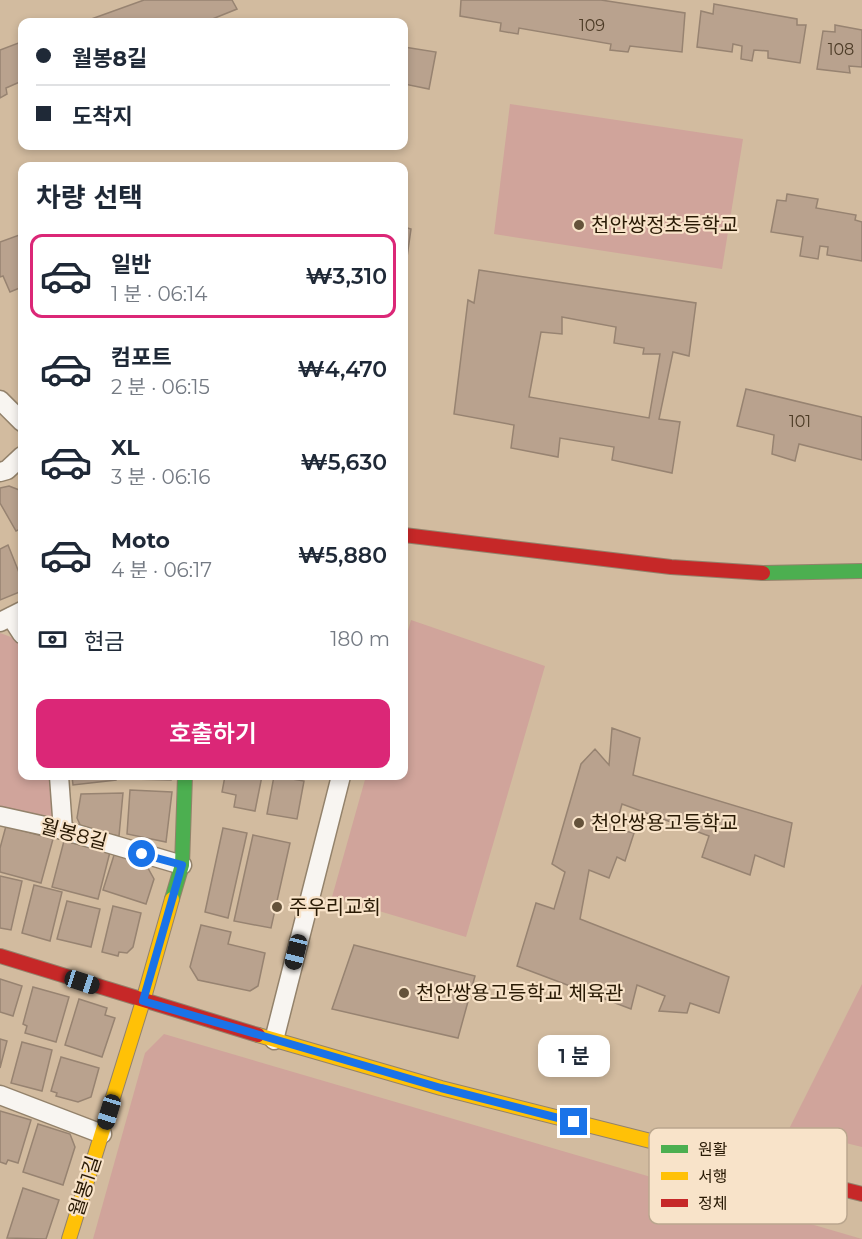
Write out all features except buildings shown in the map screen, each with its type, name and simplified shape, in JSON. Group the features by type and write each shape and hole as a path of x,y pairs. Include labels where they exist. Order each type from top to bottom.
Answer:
{"street":[{"path":"0,400 18,418"},
{"path":"0,472 7,470 18,460"},
{"path":"408,535 671,567 752,573 862,571"},
{"path":"59,780 63,830"},
{"name":"월봉1길","path":"69,1239 143,1001 182,865 184,780"},
{"path":"274,1040 339,780"},
{"name":"월봉8길","path":"0,816 63,830 182,865"},
{"path":"0,956 143,1001 441,1088 649,1140"},
{"name":"월봉1길","path":"0,1095 102,1134"},
{"path":"847,1190 862,1194"}],"shaded area":[{"path":"510,104 743,139 722,269 494,234"},
{"path":"411,620 545,666 466,937 332,897 365,780 408,780 408,631"},
{"path":"0,633 18,640 18,780 52,780 54,815 49,820 0,810"},
{"path":"862,984 862,1147 847,1143 847,1128 790,1128"},
{"path":"164,1034 649,1176 649,1224 811,1224 862,1239 93,1239 145,1053"}],"traffic: fast":[{"path":"763,573 862,571"},
{"path":"172,899 182,865 185,780"}],"traffic: slow":[{"path":"69,1239 143,1001 172,899"},
{"path":"258,1035 441,1088 649,1141"}],"traffic: jam":[{"path":"408,535 671,567 763,573"},
{"path":"0,956 258,1035"},
{"path":"847,1190 862,1194"}],"place":[{"name":"천안쌍정초등학교","path":"579,225"},
{"name":"천안쌍용고등학교","path":"579,823"},
{"name":"주우리교회","path":"277,907"},
{"name":"천안쌍용고등학교 체육관","path":"404,993"}],"route":[{"path":"142,854 182,865 143,1001 441,1088 574,1122"}]}
